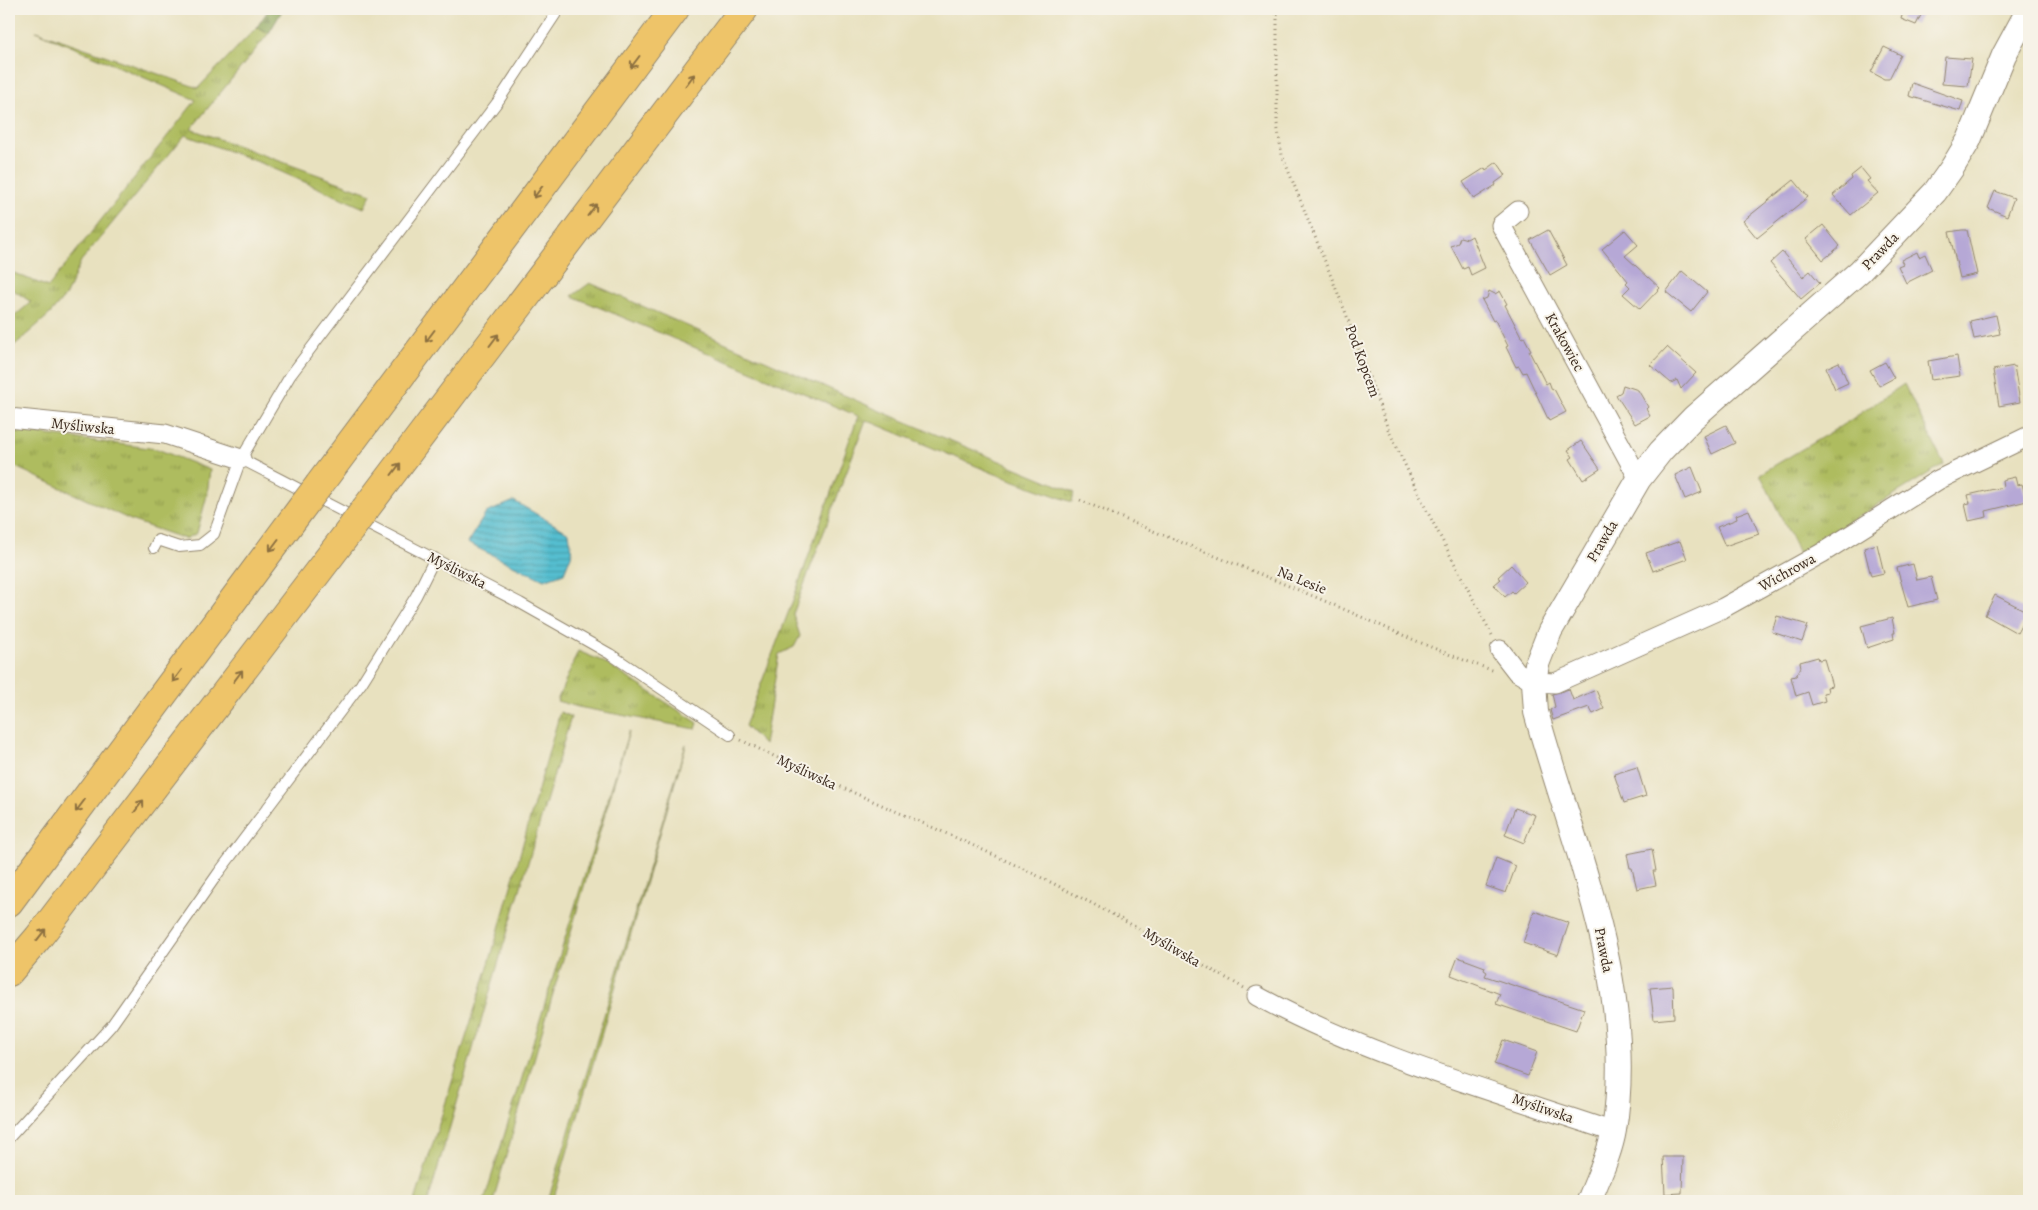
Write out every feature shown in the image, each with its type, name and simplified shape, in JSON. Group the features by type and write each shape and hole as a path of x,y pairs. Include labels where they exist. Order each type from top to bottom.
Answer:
{"highway":[{"path":"9,902 675,9"},
{"path":"9,972 38,938 350,530 744,9"}],"street":[{"name":"Prawda","path":"1589,1201 1614,1132 1620,1084 1618,1034 1607,960 1598,918 1525,677 1537,664 1550,631 1640,479 1661,451 1692,418 1860,271 1935,192 1969,140 2004,55 2029,10"},
{"name":"Krakowiec","path":"1518,210 1501,225 1640,479"},
{"name":"Myśliwska","path":"9,418 165,434 240,459"},
{"name":"Wichrowa","path":"1525,677 1555,683 1723,608 1822,553 1938,480 2029,436"},
{"path":"1500,650 1525,677"},
{"name":"Myśliwska","path":"1257,996 1323,1029 1395,1058 1614,1132"}],"lane":[{"path":"154,548 158,540 179,547 200,545 214,534 240,459 290,376 499,100 559,9"},
{"name":"Myśliwska","path":"240,459 520,603 610,654 730,734"},
{"path":"9,1138 111,1026 219,872 361,684 416,596 435,558"}],"path":[{"name":"Pod Kopcem","path":"1278,9 1277,124 1282,155 1344,311 1388,429 1427,511 1500,650"},
{"name":"Na Lesie","path":"1080,500 1158,534 1309,594 1425,646 1504,674 1525,677"},
{"name":"Myśliwska","path":"730,734 797,768 1032,874 1119,917 1257,996"}],"green space":[{"path":"269,9 283,9 269,33 257,27"},
{"path":"257,27 269,33 191,129 371,194 364,208 261,163 185,135 81,261 66,295 50,314 9,350 9,321 31,302 9,287 9,271 48,287 196,100 36,31 198,88"},
{"path":"590,283 887,414 1074,492 1072,502 993,473 866,420 793,614 800,636 794,647 779,654 764,745 745,726 793,600 858,416 572,296"},
{"path":"1904,384 1944,464 1799,553 1760,474 1846,423"},
{"path":"9,430 157,449 210,470 207,495 197,533 185,539 133,521 9,464"},
{"path":"578,651 602,661 698,723 696,729 578,707 557,701"},
{"path":"560,712 571,717 428,1201 415,1201 491,957"},
{"path":"629,731 493,1201 484,1201"},
{"path":"686,744 553,1201 548,1201"}],"water":[{"path":"514,501 569,533 572,553 564,573 544,580 467,543 486,513"}],"building":[{"path":"1904,9 1924,9 1916,25 1901,19"},
{"path":"1884,47 1901,55 1889,79 1884,79 1871,72"},
{"path":"1945,57 1972,59 1968,86 1942,84"},
{"path":"1912,83 1963,101 1960,111 1909,96"},
{"path":"1497,162 1506,175 1495,183 1496,185 1474,199 1463,182"},
{"path":"1861,168 1870,179 1867,181 1878,193 1851,215 1833,195 1852,179 1851,176"},
{"path":"1794,180 1808,197 1757,238 1743,221"},
{"path":"1995,191 2014,198 2007,216 1988,208"},
{"path":"1823,225 1840,246 1823,260 1806,239"},
{"path":"1548,230 1567,265 1550,275 1530,240"},
{"path":"1625,230 1638,245 1625,256 1660,288 1640,309 1623,294 1630,287 1626,283 1628,281 1602,249"},
{"path":"1967,230 1977,274 1960,278 1949,232"},
{"path":"1472,236 1485,268 1471,275 1468,267 1463,269 1451,246 1458,243 1460,237 1467,239"},
{"path":"1782,252 1803,277 1810,271 1820,283 1801,299 1770,263"},
{"path":"1917,252 1919,257 1925,254 1932,270 1906,283 1898,266 1903,264 1901,260"},
{"path":"1682,271 1707,292 1691,312 1666,292"},
{"path":"1489,291 1495,294 1500,291 1507,304 1505,305 1522,338 1524,337 1531,350 1529,351 1546,384 1549,382 1552,390 1554,389 1566,412 1549,421 1526,372 1523,373 1519,366 1516,367 1495,320 1493,321 1482,300 1487,298"},
{"path":"1996,315 2000,334 1974,339 1970,321"},
{"path":"1667,347 1696,373 1681,389 1677,380 1671,383 1650,365"},
{"path":"1957,356 1960,376 1931,380 1928,361"},
{"path":"1839,362 1848,383 1835,389 1826,368"},
{"path":"1885,362 1894,378 1879,386 1870,370"},
{"path":"2014,366 2020,402 1999,406 1993,370"},
{"path":"1623,385 1638,390 1648,407 1646,409 1650,416 1635,424 1616,395 1621,392"},
{"path":"1726,425 1735,443 1712,454 1704,436"},
{"path":"1581,441 1600,469 1583,480 1570,459 1573,457 1568,450"},
{"path":"1692,467 1702,492 1685,499 1675,475"},
{"path":"2015,477 2017,485 2022,484 2027,501 1986,511 1987,517 1969,521 1965,504 1970,503 1968,495 2003,487 2002,480"},
{"path":"1749,510 1759,534 1725,546 1717,527 1737,519 1736,515"},
{"path":"1680,541 1687,559 1653,571 1646,553"},
{"path":"1877,544 1884,573 1871,576 1864,548"},
{"path":"1913,564 1917,580 1931,577 1937,600 1908,607 1897,568"},
{"path":"1511,565 1526,582 1514,593 1512,591 1505,597 1494,585 1501,579 1498,577"},
{"path":"1995,595 2028,612 2017,633 1985,615"},
{"path":"1777,616 1808,625 1802,642 1772,632"},
{"path":"1892,618 1895,633 1893,633 1894,639 1867,648 1861,626"},
{"path":"1818,657 1819,660 1824,659 1832,686 1827,687 1828,692 1823,693 1825,701 1812,705 1808,692 1796,696 1791,677 1796,676 1801,667 1800,662"},
{"path":"1569,689 1573,700 1596,690 1604,709 1593,714 1589,707 1553,720 1550,710 1555,707 1552,694"},
{"path":"1637,767 1646,796 1624,803 1614,774"},
{"path":"1515,808 1535,815 1524,843 1505,835"},
{"path":"1652,849 1656,871 1653,871 1656,885 1637,889 1627,854"},
{"path":"1496,858 1516,866 1506,893 1486,886"},
{"path":"1534,911 1569,923 1558,955 1523,943"},
{"path":"1458,957 1485,967 1484,970 1487,972 1485,976 1584,1009 1576,1031 1496,1004 1500,994 1451,975"},
{"path":"1673,986 1674,1018 1654,1020 1650,988"},
{"path":"1503,1040 1537,1052 1528,1076 1494,1064"},
{"path":"1663,1157 1683,1157 1682,1193 1665,1194"}]}
